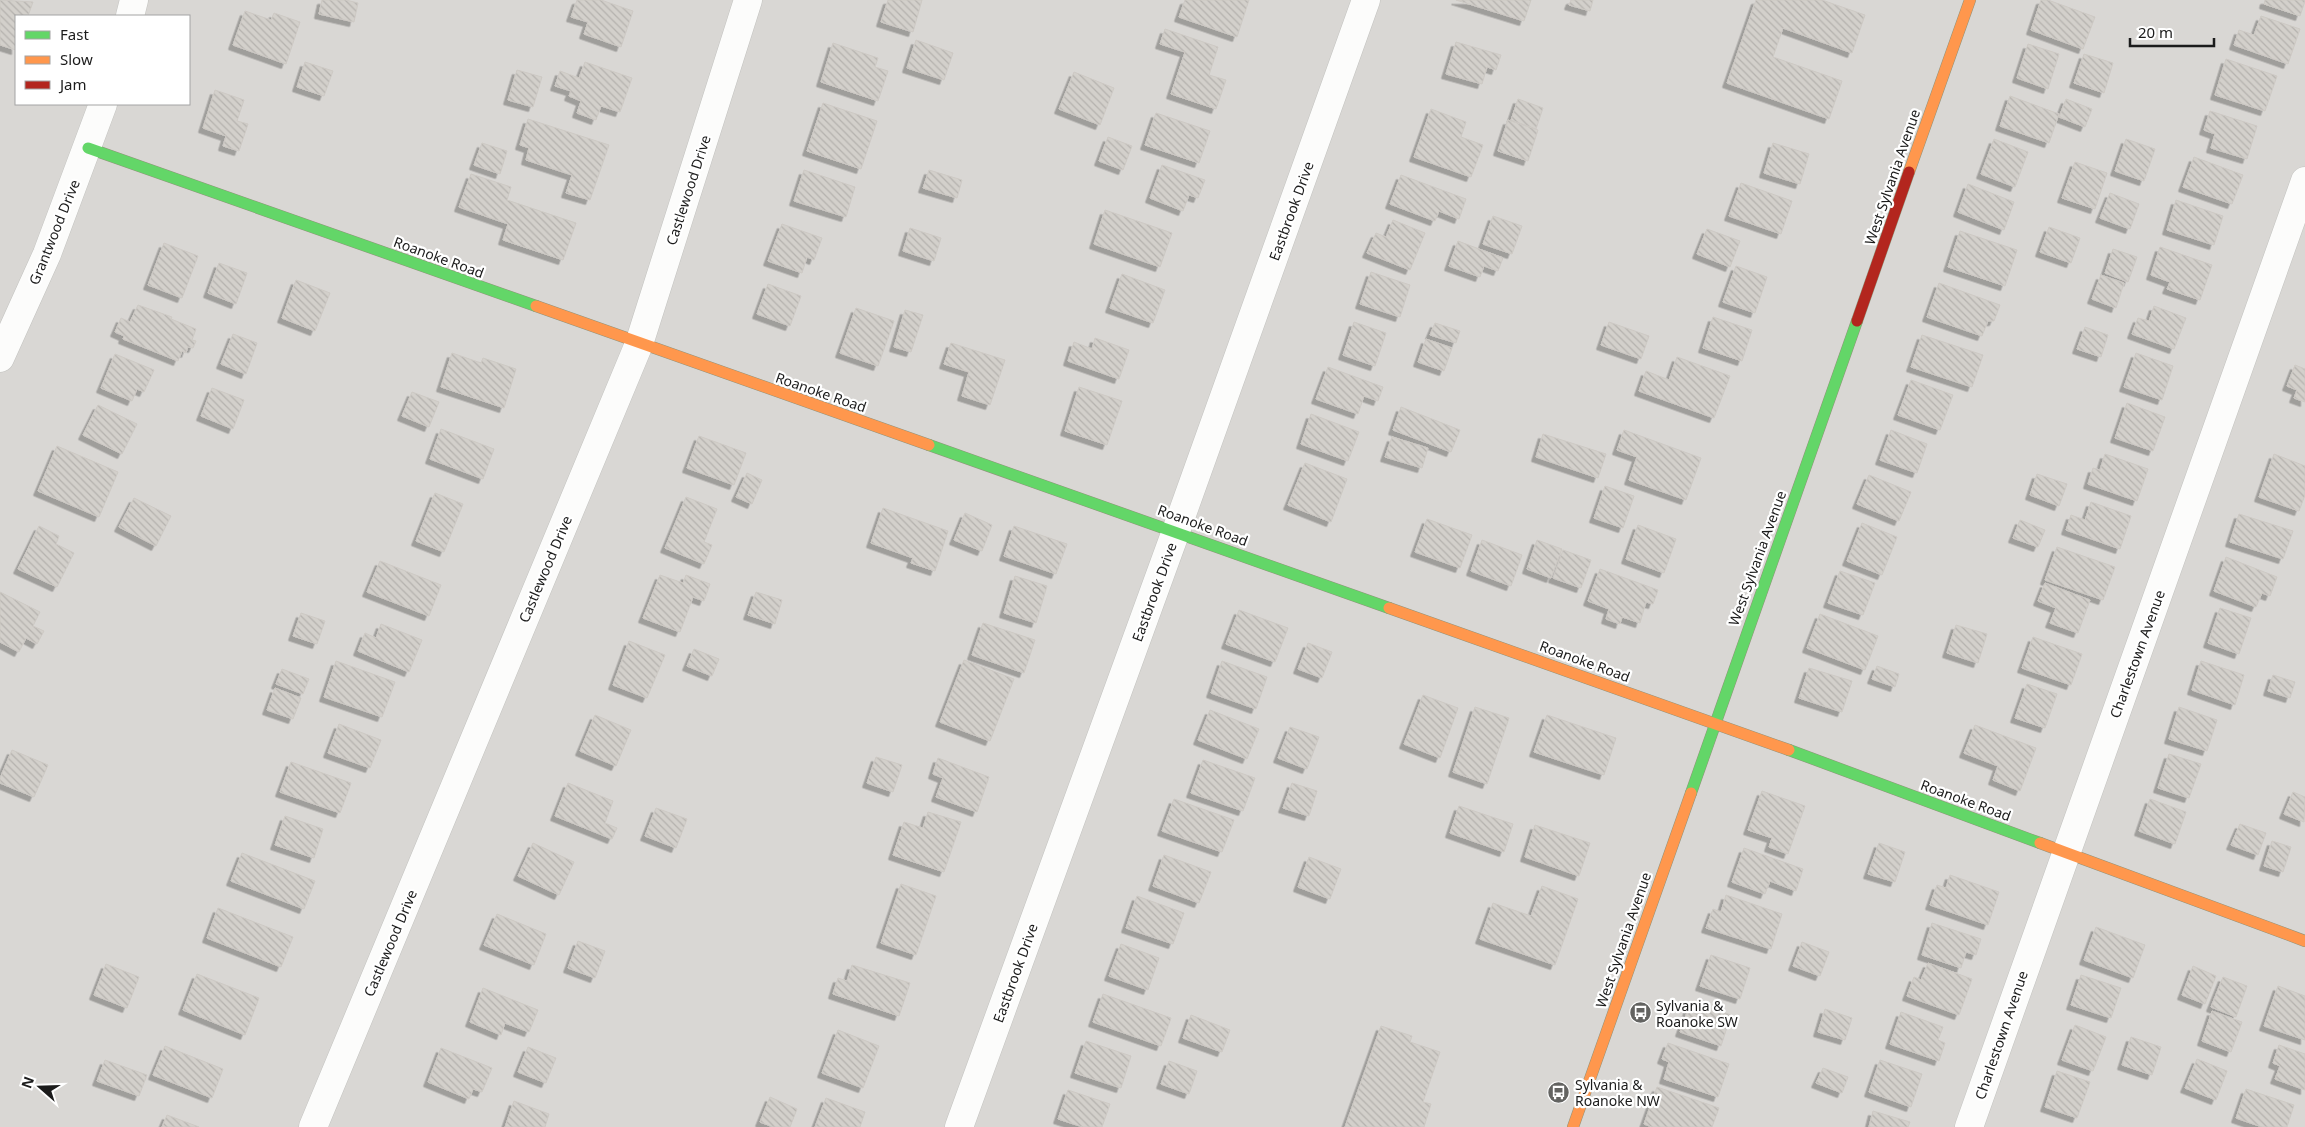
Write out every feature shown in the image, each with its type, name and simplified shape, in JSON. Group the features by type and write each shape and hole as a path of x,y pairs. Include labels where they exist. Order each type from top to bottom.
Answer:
{"street":[{"path":"130,15 134,0"},
{"name":"Castlewood Drive","path":"313,1127 639,344 748,0"},
{"name":"Eastbrook Drive","path":"959,1127 1176,531 1366,0"},
{"name":"West Sylvania Avenue","path":"1573,1127 1970,0"},
{"name":"Grantwood Drive","path":"0,358 47,254 103,105"},
{"name":"Roanoke Road","path":"88,148 1715,723 2305,941"},
{"name":"Charlestown Avenue","path":"1969,1127 2305,181"}],"shaded area":[{"path":"0,0 2305,0 2305,1127 0,1127"}],"building":[{"path":"0,0 33,2 28,15 15,15 15,50 0,45"},
{"path":"322,0 346,0 358,3 354,22 319,14"},
{"path":"577,0 601,0 633,11 621,47 584,34 588,22 571,17"},
{"path":"888,0 922,0 913,32 881,22"},
{"path":"1185,0 1249,0 1237,37 1179,17"},
{"path":"1456,0 1531,0 1524,21"},
{"path":"1571,0 1593,0 1590,11 1569,5"},
{"path":"1756,0 1822,0 1865,15 1852,53 1783,28 1773,57 1842,81 1829,119 1727,83"},
{"path":"2041,0 2048,0 2095,17 2083,49 2031,30"},
{"path":"2265,0 2305,1 2300,16 2264,4"},
{"path":"245,11 271,20 274,13 300,22 286,64 233,45"},
{"path":"2261,16 2300,29 2288,64 2234,45 2239,30 2254,35"},
{"path":"1165,29 1218,47 1209,75 1226,80 1216,109 1171,94 1185,52 1160,44"},
{"path":"916,40 953,53 944,80 907,68"},
{"path":"1456,42 1501,55 1496,70 1487,67 1482,84 1446,74"},
{"path":"833,43 878,58 875,67 888,71 878,101 821,82"},
{"path":"2028,44 2059,54 2048,89 2017,78"},
{"path":"2084,54 2113,63 2104,93 2074,83"},
{"path":"2226,59 2277,76 2265,111 2215,95"},
{"path":"305,62 333,71 324,96 297,87"},
{"path":"585,62 632,78 620,112 601,106 596,120 577,113 581,101 569,96 571,91 555,86 560,71 579,78"},
{"path":"517,70 542,77 533,107 508,100"},
{"path":"1074,72 1114,88 1100,125 1059,109"},
{"path":"215,90 244,100 237,121 248,124 239,151 223,146 226,136 203,128"},
{"path":"2010,96 2059,114 2049,143 2000,126"},
{"path":"1518,99 1543,108 1536,129 1511,120"},
{"path":"2066,99 2092,109 2085,127 2059,117"},
{"path":"823,103 877,121 861,169 807,151"},
{"path":"1431,109 1466,122 1461,137 1483,145 1471,177 1414,157"},
{"path":"2210,111 2257,126 2247,159 2211,148 2215,134 2204,130"},
{"path":"1156,113 1210,131 1199,163 1145,145"},
{"path":"528,119 609,145 590,200 566,193 572,175 526,160 529,148 520,145"},
{"path":"1508,120 1538,130 1528,161 1498,151"},
{"path":"1108,137 1132,146 1123,170 1099,161"},
{"path":"1994,139 2028,152 2015,187 1981,174"},
{"path":"2126,139 2155,149 2144,181 2115,171"},
{"path":"482,143 507,151 500,174 474,165"},
{"path":"1773,143 1809,154 1800,184 1764,173"},
{"path":"2194,157 2243,175 2232,204 2183,187"},
{"path":"2075,162 2107,173 2095,209 2062,198"},
{"path":"1162,165 1205,180 1198,198 1189,195 1183,211 1150,198"},
{"path":"804,170 855,187 846,217 794,201"},
{"path":"929,170 962,180 957,198 923,188"},
{"path":"471,174 511,187 507,200 576,223 563,260 503,240 508,224 459,207"},
{"path":"1401,175 1466,199 1459,219 1439,211 1435,221 1390,204"},
{"path":"1741,183 1792,201 1781,234 1729,216"},
{"path":"1968,184 2014,202 2004,230 1958,212"},
{"path":"2110,193 2139,204 2130,229 2100,218"},
{"path":"2176,200 2223,216 2214,245 2167,230"},
{"path":"1105,210 1172,233 1160,267 1094,244"},
{"path":"1493,216 1522,226 1512,254 1483,244"},
{"path":"1393,220 1425,233 1410,270 1367,253 1376,233 1386,237"},
{"path":"782,224 822,238 814,260 807,257 802,273 768,261"},
{"path":"2049,227 2080,238 2071,263 2040,252"},
{"path":"910,228 941,238 934,261 903,251"},
{"path":"1707,229 1740,241 1730,267 1697,254"},
{"path":"1960,231 2017,250 2005,286 1948,267"},
{"path":"1458,241 1503,258 1498,271 1484,266 1480,277 1449,266"},
{"path":"164,243 198,256 182,298 148,285"},
{"path":"2160,247 2212,265 2200,300 2167,289 2170,282 2151,275"},
{"path":"2113,249 2137,257 2128,282 2105,273"},
{"path":"219,263 247,273 236,304 208,293"},
{"path":"1736,266 1767,277 1755,313 1723,302"},
{"path":"1371,272 1410,285 1400,317 1360,304"},
{"path":"1122,274 1165,290 1153,323 1110,308"},
{"path":"2101,275 2124,283 2116,308 2092,299"},
{"path":"296,280 330,293 315,331 282,318"},
{"path":"1939,283 2000,305 1994,321 1988,321 1982,336 1927,317"},
{"path":"768,284 801,296 790,326 757,314"},
{"path":"138,305 172,317 171,319 196,329 192,340 196,341 193,348 188,347 186,353 182,351 178,361 123,339 124,336 115,332 121,318 130,322"},
{"path":"2154,306 2186,318 2174,349 2132,334 2138,318 2149,321"},
{"path":"856,308 894,321 878,366 840,353"},
{"path":"905,310 923,315 911,352 894,347"},
{"path":"1713,317 1752,330 1742,361 1703,348"},
{"path":"1354,322 1386,333 1375,366 1343,355"},
{"path":"1609,322 1649,336 1641,359 1601,345"},
{"path":"1435,323 1460,331 1456,343 1430,335"},
{"path":"2085,327 2108,335 2101,357 2077,349"},
{"path":"233,334 257,343 246,374 221,364"},
{"path":"1922,335 1983,355 1972,387 1911,367"},
{"path":"1095,338 1129,350 1119,379 1068,361 1074,342 1092,349"},
{"path":"1426,339 1452,348 1444,371 1418,362"},
{"path":"951,343 1005,360 990,405 962,396 969,372 944,364"},
{"path":"452,353 481,363 483,358 516,369 504,408 441,387"},
{"path":"2136,353 2173,366 2162,400 2124,387"},
{"path":"115,354 154,370 144,392 137,389 132,401 101,388"},
{"path":"1677,357 1730,376 1714,418 1639,391 1646,371 1669,380"},
{"path":"2295,365 2305,369 2305,402 2294,398 2297,390 2287,386"},
{"path":"1328,367 1383,387 1378,401 1364,396 1358,414 1316,399"},
{"path":"1911,380 1953,395 1940,430 1898,415"},
{"path":"1079,387 1122,401 1107,445 1065,431"},
{"path":"212,388 244,400 233,429 201,416"},
{"path":"412,392 439,402 429,427 402,416"},
{"path":"2127,403 2165,417 2153,451 2115,438"},
{"path":"98,405 137,424 122,454 83,435"},
{"path":"1401,407 1460,430 1451,452 1393,430"},
{"path":"1311,414 1359,432 1348,461 1301,444"},
{"path":"441,429 494,449 483,479 430,459"},
{"path":"1624,430 1701,458 1686,500 1629,480 1637,457 1617,450"},
{"path":"1891,430 1927,444 1917,473 1880,460"},
{"path":"1543,434 1606,454 1598,478 1536,457"},
{"path":"699,436 746,453 734,485 687,468"},
{"path":"1392,437 1428,448 1422,468 1385,457"},
{"path":"57,446 118,472 99,517 38,491"},
{"path":"2105,454 2148,469 2137,501 2088,484 2093,468 2100,470"},
{"path":"2274,454 2305,466 2305,495 2299,511 2259,497"},
{"path":"1305,463 1347,479 1331,522 1288,505"},
{"path":"747,473 762,480 752,504 736,497"},
{"path":"2037,474 2067,484 2059,506 2030,495"},
{"path":"1869,475 1911,492 1899,521 1857,504"},
{"path":"1605,486 1634,496 1623,528 1594,518"},
{"path":"435,493 463,504 444,552 416,541"},
{"path":"686,497 717,509 704,542 712,545 704,564 665,548"},
{"path":"134,498 171,516 156,546 119,527"},
{"path":"2091,502 2131,516 2120,549 2066,530 2071,515 2085,520"},
{"path":"883,508 948,531 935,571 911,563 913,558 871,543"},
{"path":"965,513 992,525 982,551 954,540"},
{"path":"2239,514 2293,531 2283,559 2230,542"},
{"path":"1427,519 1472,535 1460,568 1415,552"},
{"path":"2020,520 2045,530 2038,547 2013,538"},
{"path":"1862,523 1897,537 1882,575 1847,561"},
{"path":"1638,525 1676,539 1664,573 1626,559"},
{"path":"39,526 59,536 56,544 74,553 57,587 18,569"},
{"path":"1014,526 1067,544 1056,574 1004,556"},
{"path":"1482,540 1522,555 1511,586 1471,571"},
{"path":"1537,540 1562,549 1551,578 1527,569"},
{"path":"2057,547 2115,567 2103,600 2045,580"},
{"path":"1563,550 1591,560 1581,588 1553,578"},
{"path":"2226,557 2277,577 2270,596 2262,593 2256,607 2214,591"},
{"path":"380,561 441,585 429,616 367,592"},
{"path":"1600,569 1658,590 1653,604 1646,602 1640,623 1622,617 1620,624 1606,619 1609,609 1588,601"},
{"path":"1840,571 1875,583 1863,615 1828,603"},
{"path":"660,575 683,583 686,575 710,584 704,601 693,597 680,632 643,618"},
{"path":"1015,576 1047,586 1036,623 1004,613"},
{"path":"2045,583 2090,600 2078,633 2050,623 2056,608 2038,601"},
{"path":"0,592 40,612 33,626 44,631 37,644 26,638 19,652 0,642"},
{"path":"756,592 782,600 775,624 748,615"},
{"path":"2220,608 2251,618 2239,654 2208,643"},
{"path":"1239,610 1288,628 1275,662 1226,644"},
{"path":"301,613 325,621 317,644 293,636"},
{"path":"1820,614 1878,636 1865,670 1807,648"},
{"path":"983,623 1035,640 1024,673 972,655"},
{"path":"381,624 422,640 409,672 358,651 365,633 376,638"},
{"path":"1956,625 1987,634 1978,663 1947,653"},
{"path":"2033,637 2082,654 2071,685 2022,668"},
{"path":"629,641 665,655 647,698 613,685"},
{"path":"1308,643 1332,652 1322,678 1298,669"},
{"path":"694,649 719,659 712,676 687,666"},
{"path":"964,660 1014,679 990,741 940,722"},
{"path":"336,661 395,682 382,717 324,697"},
{"path":"1222,661 1267,677 1256,709 1211,693"},
{"path":"2201,661 2244,675 2235,705 2192,690"},
{"path":"1877,666 1899,674 1895,687 1872,679"},
{"path":"1809,668 1852,681 1842,712 1799,698"},
{"path":"282,669 309,679 303,694 276,684"},
{"path":"2273,675 2295,682 2290,698 2268,691"},
{"path":"2027,684 2057,694 2045,728 2015,718"},
{"path":"275,688 301,698 293,719 267,710"},
{"path":"1423,695 1458,708 1440,758 1404,744"},
{"path":"1475,707 1509,718 1487,784 1453,772"},
{"path":"2179,707 2217,720 2207,751 2169,739"},
{"path":"1210,710 1259,729 1247,759 1198,740"},
{"path":"595,715 631,730 616,766 580,751"},
{"path":"1547,715 1616,738 1604,775 1534,752"},
{"path":"339,724 381,740 370,768 328,753"},
{"path":"1975,725 2036,748 2020,791 1993,780 1998,766 1964,753"},
{"path":"1290,727 1319,737 1307,769 1278,758"},
{"path":"12,750 48,765 34,797 0,783 0,778"},
{"path":"2169,754 2201,764 2189,798 2158,788"},
{"path":"876,757 902,765 893,792 867,783"},
{"path":"938,758 989,777 977,812 936,797 943,778 933,774"},
{"path":"1203,760 1255,778 1243,811 1191,793"},
{"path":"291,762 351,783 340,813 280,792"},
{"path":"568,783 613,801 605,823 617,828 612,839 555,816"},
{"path":"1292,783 1317,791 1309,816 1283,808"},
{"path":"1762,791 1805,806 1788,854 1769,847 1772,838 1748,830"},
{"path":"2293,792 2305,797 2304,822 2284,814"},
{"path":"1174,799 1234,820 1222,852 1162,831"},
{"path":"2150,799 2186,812 2175,844 2139,831"},
{"path":"1459,806 1513,824 1504,852 1450,833"},
{"path":"656,808 687,819 676,848 645,836"},
{"path":"928,812 961,822 944,872 893,855 904,822 923,828"},
{"path":"285,816 323,829 314,858 275,845"},
{"path":"2240,824 2266,833 2258,855 2231,845"},
{"path":"1535,825 1590,843 1579,876 1525,857"},
{"path":"2272,841 2291,847 2283,872 2264,866"},
{"path":"533,843 574,862 559,895 518,876"},
{"path":"1879,843 1905,852 1895,882 1868,874"},
{"path":"1744,848 1803,869 1796,891 1770,881 1765,894 1732,882"},
{"path":"242,853 315,881 304,909 231,881"},
{"path":"1164,855 1211,872 1199,903 1153,886"},
{"path":"1309,857 1341,869 1330,899 1298,887"},
{"path":"1950,875 1999,892 1988,925 1930,905 1937,885 1946,888"},
{"path":"901,884 936,896 916,955 881,943"},
{"path":"1542,886 1578,899 1555,965 1480,939 1493,903 1531,916"},
{"path":"1726,895 1782,914 1771,949 1706,928 1713,909 1721,912"},
{"path":"1137,896 1184,913 1173,944 1126,928"},
{"path":"218,908 293,937 281,967 207,938"},
{"path":"497,914 546,934 534,965 484,945"},
{"path":"1932,923 1981,939 1976,955 1966,952 1961,968 1922,955"},
{"path":"2096,927 2145,945 2133,978 2084,960"},
{"path":"578,941 605,951 595,978 568,968"},
{"path":"1802,942 1829,952 1820,976 1793,966"},
{"path":"1121,944 1159,958 1148,990 1109,976"},
{"path":"1711,955 1750,968 1740,999 1700,986"},
{"path":"1928,963 1972,979 1959,1015 1907,996 1914,977 1921,980"},
{"path":"106,964 139,977 127,1008 94,995"},
{"path":"852,965 910,983 899,1016 833,994 838,978 847,981"},
{"path":"2193,966 2216,976 2205,1004 2182,995"},
{"path":"197,974 259,998 245,1035 183,1010"},
{"path":"2081,975 2121,988 2111,1018 2071,1005"},
{"path":"2223,977 2247,986 2236,1017 2211,1007"},
{"path":"2278,986 2305,996 2305,1040 2264,1026"},
{"path":"483,988 538,1010 529,1032 505,1023 501,1035 470,1022"},
{"path":"1103,994 1171,1018 1161,1046 1093,1022"},
{"path":"1691,1001 1731,1015 1721,1046 1680,1032"},
{"path":"1825,1009 1852,1018 1845,1040 1818,1032"},
{"path":"2212,1011 2242,1022 2231,1052 2202,1041"},
{"path":"1901,1012 1943,1027 1938,1040 1945,1043 1939,1061 1890,1044"},
{"path":"1191,1015 1230,1030 1222,1052 1183,1038"},
{"path":"2075,1025 2106,1037 2093,1071 2062,1060"},
{"path":"1381,1026 1412,1036 1410,1042 1440,1052 1423,1102 1431,1104 1424,1127 1345,1127"},
{"path":"838,1030 879,1046 863,1088 822,1073"},
{"path":"2131,1037 2161,1047 2152,1075 2122,1065"},
{"path":"1086,1041 1131,1056 1121,1088 1075,1073"},
{"path":"1668,1043 1729,1064 1718,1097 1664,1079 1669,1062 1662,1059"},
{"path":"2279,1045 2305,1054 2305,1090 2275,1079 2280,1066 2273,1063"},
{"path":"165,1046 223,1069 212,1098 153,1075"},
{"path":"528,1047 556,1058 546,1083 518,1072"},
{"path":"441,1048 492,1068 482,1092 473,1089 469,1099 428,1082"},
{"path":"2197,1059 2227,1071 2216,1100 2185,1088"},
{"path":"105,1060 147,1075 139,1096 97,1081"},
{"path":"1880,1060 1922,1074 1911,1107 1869,1092"},
{"path":"1169,1061 1197,1071 1189,1094 1161,1084"},
{"path":"1823,1068 1848,1077 1842,1093 1816,1083"},
{"path":"2057,1071 2090,1082 2077,1118 2045,1107"},
{"path":"1657,1087 1719,1108 1712,1127 1652,1127 1644,1124"},
{"path":"2246,1089 2294,1105 2287,1127 2262,1127 2236,1118"},
{"path":"1068,1090 1110,1104 1102,1127 1083,1127 1058,1119"},
{"path":"770,1097 797,1109 790,1127 773,1127 760,1122"},
{"path":"826,1098 865,1112 860,1127 815,1127"},
{"path":"514,1101 549,1114 545,1127 505,1127"},
{"path":"1873,1111 1910,1122 1908,1127 1869,1127"},
{"path":"167,1115 199,1127 162,1127"}],"traffic: fast":[{"path":"88,148 536,306"},
{"path":"1691,793 1857,321"},
{"path":"929,445 1389,608"},
{"path":"1789,750 2040,843"}],"traffic: slow":[{"path":"1909,172 1970,0"},
{"path":"536,306 929,445"},
{"path":"1389,608 1789,750"},
{"path":"1573,1127 1691,793"},
{"path":"2040,843 2305,941"}],"traffic: jam":[{"path":"1857,321 1909,172"}],"place":[{"name":"Sylvania & Roanoke SW","path":"1640,1013"},
{"name":"Sylvania & Roanoke NW","path":"1559,1092"}]}
